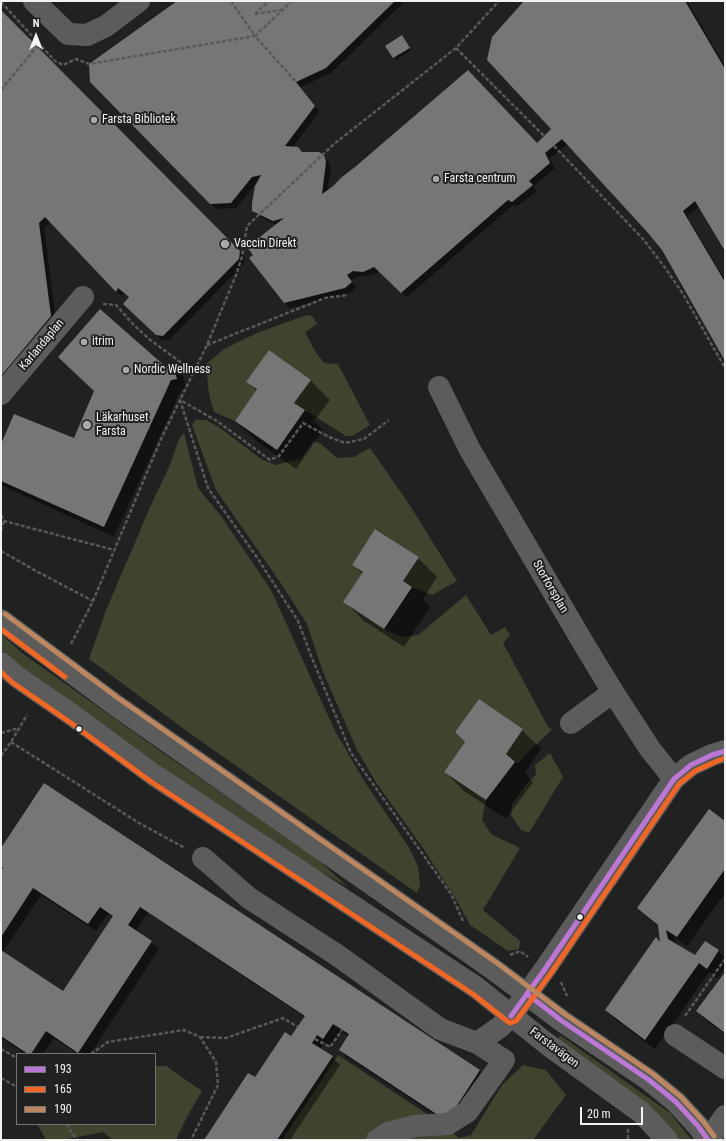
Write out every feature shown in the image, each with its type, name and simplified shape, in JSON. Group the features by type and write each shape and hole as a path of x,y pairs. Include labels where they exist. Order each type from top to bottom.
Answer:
{"street":[{"path":"34,1 68,34 87,35 106,26 139,1"},
{"name":"Karlandaplan","path":"1,394 82,297"},
{"name":"Storforsplan","path":"439,387 470,450 613,692 650,749 674,779"},
{"path":"1,620 114,704 474,955 562,1021 649,1080 676,1102 698,1126 708,1140 725,1116"},
{"name":"Farstavägen","path":"1,663 17,677 75,717 154,775 477,988 546,1044 642,1113 667,1140"},
{"path":"571,723 613,692"},
{"path":"476,1043 500,1027 511,1016 674,779 691,765 712,755 725,751"},
{"path":"203,858 249,898 337,955 440,1029 476,1043 504,1060 466,1112 448,1124 415,1126 388,1133 377,1140"},
{"path":"675,1036 725,1068"}],"path":[{"path":"231,1 255,36 296,82"},
{"path":"269,1 255,14 283,10"},
{"path":"1,2 55,61 63,65 76,59 89,64 255,36 292,1"},
{"path":"72,644 93,601 160,439 207,345 242,257 247,226 334,144 456,48 499,1"},
{"path":"1,90 39,44"},
{"path":"456,48 544,136"},
{"path":"554,146 643,239 683,294 725,368"},
{"path":"207,345 325,298 348,295"},
{"path":"116,305 149,339 194,372"},
{"path":"180,400 217,421 270,460 279,456 303,423 328,437 345,443 364,439 389,420"},
{"path":"180,400 208,488 256,556 298,621 351,753 451,894 465,926"},
{"path":"1,516 4,521 114,550"},
{"path":"1,531 4,521"},
{"path":"1,551 93,601"},
{"path":"1,756 27,714"},
{"path":"1,733 19,728"},
{"path":"11,742 140,823 203,858"},
{"path":"675,1036 682,1020 725,959"},
{"path":"92,1053 108,1042 184,1030 200,1036 226,1038 283,1018 298,1027"},
{"path":"315,1039 330,1047 342,1030"},
{"path":"191,1140 218,1085 216,1062 200,1036"},
{"path":"1,1049 16,1057"},
{"path":"1,1078 16,1087"},
{"path":"67,1125 77,1140"}],"green space":[{"path":"307,315 312,316 317,324 305,332 315,351 324,363 338,364 370,425 352,436 346,436 294,403 311,380 269,350 247,382 257,389 235,421 214,412 209,395 206,364 224,349 259,332"},
{"path":"195,420 206,420 220,428 261,459 275,465 301,459 313,441 321,444 337,458 354,457 370,448 409,504 457,581 432,595 412,587 403,581 419,557 376,529 352,565 363,572 384,629 402,637 418,635 466,595 491,635 505,627 510,635 503,643 547,725 552,730 529,751 519,763 515,762 506,754 523,729 479,699 455,732 465,742 444,772 486,800 482,820 491,834 520,848 483,910 520,941 519,949 508,951 470,925 457,901 423,848 377,784 357,750 323,672 307,624 280,582 216,490 192,425"},
{"path":"184,433 198,488 221,516 271,590 335,731 366,784 408,846 418,866 420,885 417,893 195,737 89,659 106,610 169,467 179,439"},
{"path":"1,634 22,653 166,755 314,856 348,887 314,868 174,776 28,672 1,650"},
{"path":"550,753 563,777 529,833 521,830 511,815 512,804 528,782 536,775 535,765"},
{"path":"560,1035 670,1113 692,1140 677,1140 558,1040"},
{"path":"338,1055 436,1120 459,1138 471,1135 502,1085 523,1065 546,1070 566,1095 533,1140 282,1140"},
{"path":"156,1066 166,1066 202,1091 188,1115 177,1140 113,1140 103,1132 63,1140 46,1140 38,1125 156,1125"}],"building":[{"name":"Farsta centrum","path":"177,1 395,1 326,68 296,82 315,106 285,146 298,147 302,152 319,152 324,155 326,162 322,194 468,70 537,143 551,129 487,60 492,37 524,1 685,1 725,69 725,251 695,201 683,211 725,282 725,361 662,250 562,139 545,153 550,163 529,181 533,185 512,202 508,200 401,293 374,267 363,272 353,271 347,275 352,282 345,288 284,303 249,258 253,255 247,247 284,218 273,221 252,211 255,186 261,175 252,177 231,203 210,204 90,82 89,64"},
{"path":"1,10 240,251 239,259 163,336 156,335 123,304 129,297 118,288 116,292 45,217 39,223 51,316 1,376"},
{"path":"402,35 410,48 393,58 385,46"},
{"path":"100,309 166,367 173,365 177,379 171,380 104,527 1,481 1,444 14,414 74,438 94,391 58,357"},
{"path":"269,350 311,380 294,403 305,410 277,450 235,421 257,389 246,382"},
{"path":"375,529 419,557 403,581 412,587 384,629 343,602 363,572 352,565"},
{"path":"479,699 523,729 506,754 515,762 486,800 444,772 465,742 455,732"},
{"path":"44,783 480,1070 447,1121 339,1050 349,1034 333,1024 323,1039 317,1035 312,1043 333,1056 277,1140 204,1140 248,1073 255,1077 285,1032 291,1036 305,1016 140,907 128,925 152,941 78,1053 46,1031 32,1053 26,1053 1,1036 1,950 63,991 113,916 100,907 88,924 33,888 1,937 1,871 3,868 1,866 1,848"},
{"path":"709,809 725,821 725,869 677,937 666,930 668,939 695,955 705,941 719,950 707,969 699,963 645,1040 605,1010 656,937 660,942 658,925 637,908"},
{"path":"725,972 725,1033 696,1011"}],"transit line":[{"name":"190","path":"5,614 118,698 497,963 566,1015 653,1074 681,1097 703,1121 714,1136"},
{"name":"165","path":"1,629 65,677"},
{"name":"165","path":"1,672 13,683 71,723 150,781 473,994 510,1023 516,1021 551,973 679,784 695,771 725,758"},
{"name":"193","path":"511,1016 545,969 674,779 691,765 712,755 725,751"},
{"name":"193","path":"527,994 562,1021 649,1080 676,1102 698,1126 708,1140"}],"place":[{"name":"Farsta Bibliotek","path":"94,120"},
{"name":"Farsta centrum","path":"436,179"},
{"name":"Vaccin Direkt","path":"225,244"},
{"name":"itrim","path":"84,342"},
{"name":"Nordic Wellness","path":"126,370"},
{"name":"Läkarhuset Farsta","path":"87,425"}]}
